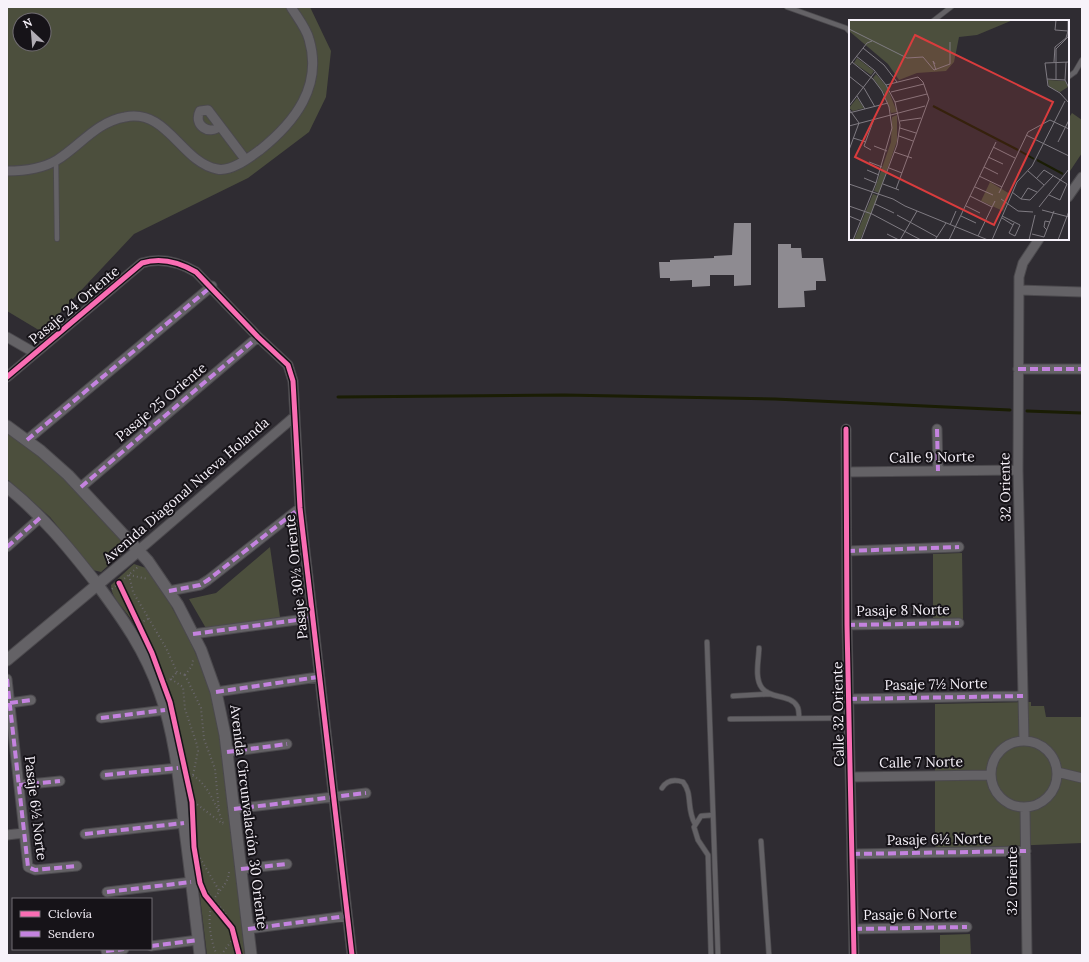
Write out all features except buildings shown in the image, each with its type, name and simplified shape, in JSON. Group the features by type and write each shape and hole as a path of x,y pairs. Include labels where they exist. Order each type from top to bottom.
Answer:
{"street":[{"path":"7,171 25,171 56,160 101,125 126,116 144,117 161,125 207,165 218,169 235,166 255,154 280,134 296,115 307,92 312,76 313,54 309,37 291,7"},
{"path":"220,126 245,159"},
{"path":"1069,196 1082,177"},
{"name":"32 Oriente","path":"1024,741 1018,470 1019,290 1020,268 1038,240"},
{"name":"Pasaje 30½ Oriente","path":"161,260 184,265 196,272 212,286 258,337 288,364 291,372 300,508 318,677 352,955"},
{"name":"Pasaje 24 Oriente","path":"7,377 142,263 161,260"},
{"path":"27,440 212,286"},
{"path":"1019,290 1082,292"},
{"path":"7,337 35,353"},
{"name":"Pasaje 25 Oriente","path":"81,487 258,337"},
{"path":"1018,369 1082,369"},
{"name":"Avenida Diagonal Nueva Holanda","path":"7,660 98,586 294,417"},
{"name":"Avenida Circunvalación 30 Oriente","path":"7,426 27,440 81,487 139,550 169,591 193,634 207,665 216,692 227,752 251,955"},
{"name":"Calle 32 Oriente","path":"846,429 847,625 854,955"},
{"path":"938,429 938,471"},
{"name":"Calle 9 Norte","path":"847,472 1018,470"},
{"path":"7,487 41,517 61,539 106,595 136,638 154,677 181,767 191,821 198,881 198,940 200,955"},
{"path":"169,591 204,583 300,508"},
{"path":"7,547 41,517"},
{"path":"847,551 959,547"},
{"path":"193,634 312,618"},
{"name":"Pasaje 8 Norte","path":"847,625 959,623"},
{"path":"216,692 318,677"},
{"name":"Pasaje 6½ Norte","path":"7,679 28,864 30,869 35,870 77,866"},
{"name":"Pasaje 7½ Norte","path":"849,699 1023,696"},
{"path":"10,703 31,700"},
{"path":"101,718 165,710"},
{"path":"1024,741 1036,743 1047,750 1054,760 1057,772 1054,786 1046,799 1033,806 1025,807 1011,804 1004,800 995,789 991,775 992,766 1000,751 1011,744 1024,741"},
{"path":"227,752 287,744"},
{"path":"105,775 181,767"},
{"path":"1057,772 1082,778"},
{"name":"Calle 7 Norte","path":"851,777 991,775"},
{"path":"19,785 60,780"},
{"path":"234,810 366,793"},
{"name":"32 Oriente","path":"1025,807 1027,955"},
{"path":"85,834 191,821"},
{"path":"7,835 24,834"},
{"name":"Pasaje 6½ Norte","path":"852,854 1026,852"},
{"path":"241,869 287,864"},
{"path":"107,892 198,881"},
{"path":"248,929 347,916"},
{"name":"Pasaje 6 Norte","path":"854,930 967,927"},
{"path":"152,946 198,940"},
{"path":"106,951 115,950"}],"lane":[{"path":"787,7 846,28 849,31"},
{"path":"934,20 951,7"},
{"path":"1069,76 1075,72 1082,60"},
{"path":"56,160 57,238"},
{"path":"706,642 718,955"},
{"path":"759,648 758,676 761,688 770,694 792,701 797,706 799,718"},
{"path":"733,696 770,694"},
{"path":"730,719 850,718"},
{"path":"662,788 665,783 672,780 683,782 688,788 689,810 698,840 708,855 711,955"},
{"path":"694,824 700,816 713,815"},
{"path":"761,841 769,955"}],"path":[{"path":"106,595 146,559"},
{"path":"129,575 148,579 153,582"},
{"path":"129,575 133,592 166,648 177,672 185,675"},
{"path":"119,583 148,646"},
{"path":"140,623 148,619"},
{"path":"185,675 192,666 193,658"},
{"path":"165,681 171,679 177,672"},
{"path":"160,674 165,688"},
{"path":"185,675 187,683 192,688 200,708 204,739 215,769 219,812"},
{"path":"171,679 183,687"},
{"path":"183,687 187,683"},
{"path":"183,687 185,709 198,751 193,775"},
{"path":"181,767 187,780"},
{"path":"189,774 193,775 204,787 219,812 224,825 194,802 191,821"},
{"path":"189,787 191,821"},
{"path":"196,853 198,868"},
{"path":"196,853 220,892"},
{"path":"217,955 211,938 210,920 213,902 230,875 229,864"},
{"path":"198,881 205,895 213,902 232,928 237,955"},
{"path":"228,923 237,955"},
{"path":"221,955 233,940"}],"green space":[{"path":"7,7 310,7 331,51 326,97 309,132 248,178 134,234 42,332 7,311"},
{"path":"1072,113 1082,120 1082,153 1070,171 1069,170 1069,118"},
{"path":"7,432 57,472 86,500 129,547 101,572 93,570 50,517 7,479"},
{"path":"270,547 280,617 207,630 189,599 216,593"},
{"path":"962,553 963,619 933,619 933,554"},
{"path":"134,564 146,568 170,604 190,640 209,686 219,727 245,955 207,955 183,755 179,737 169,702 149,651 131,619 115,599 111,585"},
{"path":"1031,702 1031,706 1044,706 1046,717 1082,717 1082,843 935,849 935,704"},
{"path":"970,934 971,955 940,955 940,935"}],"waterway":[{"path":"338,397 564,395 775,399 1010,410"},
{"path":"1027,411 1082,413"}],"marked path":[{"path":"27,440 212,286"},
{"path":"81,487 258,337"},
{"path":"1018,369 1082,369"},
{"path":"937,429 938,471"},
{"path":"169,591 200,585 208,580 300,508"},
{"path":"7,547 41,517"},
{"path":"847,551 959,547"},
{"path":"193,634 312,618"},
{"path":"847,625 959,623"},
{"path":"216,692 318,677"},
{"path":"7,679 28,867 35,870 77,866"},
{"path":"849,699 1023,696"},
{"path":"10,703 31,700"},
{"path":"101,718 165,710"},
{"path":"227,752 287,744"},
{"path":"105,775 178,768"},
{"path":"19,785 60,781"},
{"path":"234,809 366,793"},
{"path":"85,834 184,823"},
{"path":"852,854 1026,851"},
{"path":"241,869 287,864"},
{"path":"107,892 191,882"},
{"path":"248,929 347,916"},
{"path":"854,929 967,927"},
{"path":"152,946 198,940"},
{"path":"106,951 115,950"}],"cycle path":[{"path":"7,377 142,263 156,260 176,263 196,272 258,337 288,365 293,381 300,508 352,955"},
{"path":"846,429 847,625 854,955"},
{"path":"119,583 152,653 170,702 192,802 194,847 200,883 205,895 232,928 239,955"}]}
